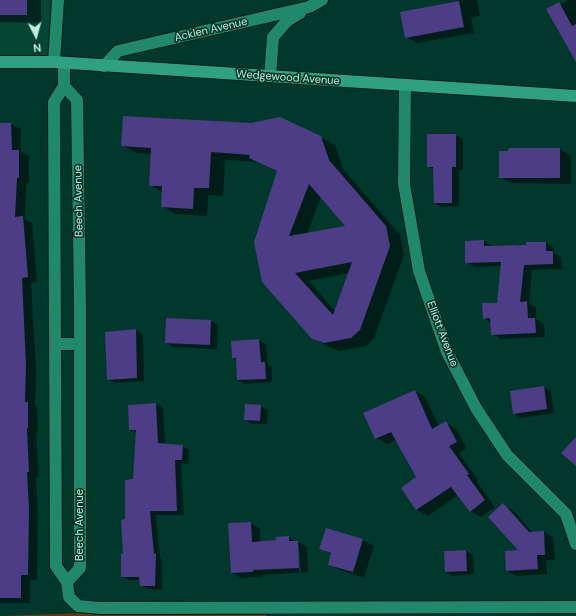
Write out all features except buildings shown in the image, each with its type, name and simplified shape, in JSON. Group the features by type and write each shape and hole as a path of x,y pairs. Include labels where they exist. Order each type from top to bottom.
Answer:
{"main road":[{"name":"Wedgewood Avenue","path":"0,62 59,63 576,96"}],"street":[{"path":"58,0 59,63 64,86 54,102 56,566 67,582 69,597 78,606 100,608 576,606"},
{"name":"Acklen Avenue","path":"104,66 118,51 309,7 322,0"},
{"path":"270,76 273,37 287,21 309,7"},
{"name":"Beech Avenue","path":"64,86 77,100 80,344 80,568 67,582"},
{"name":"Elliott Avenue","path":"405,86 404,184 419,271 448,352 476,408 507,454 566,514 576,544"},
{"path":"56,344 80,344"}],"shaded area":[{"path":"0,0 58,0 54,62 0,62"},
{"path":"225,608 267,608 267,616 0,616"}]}
